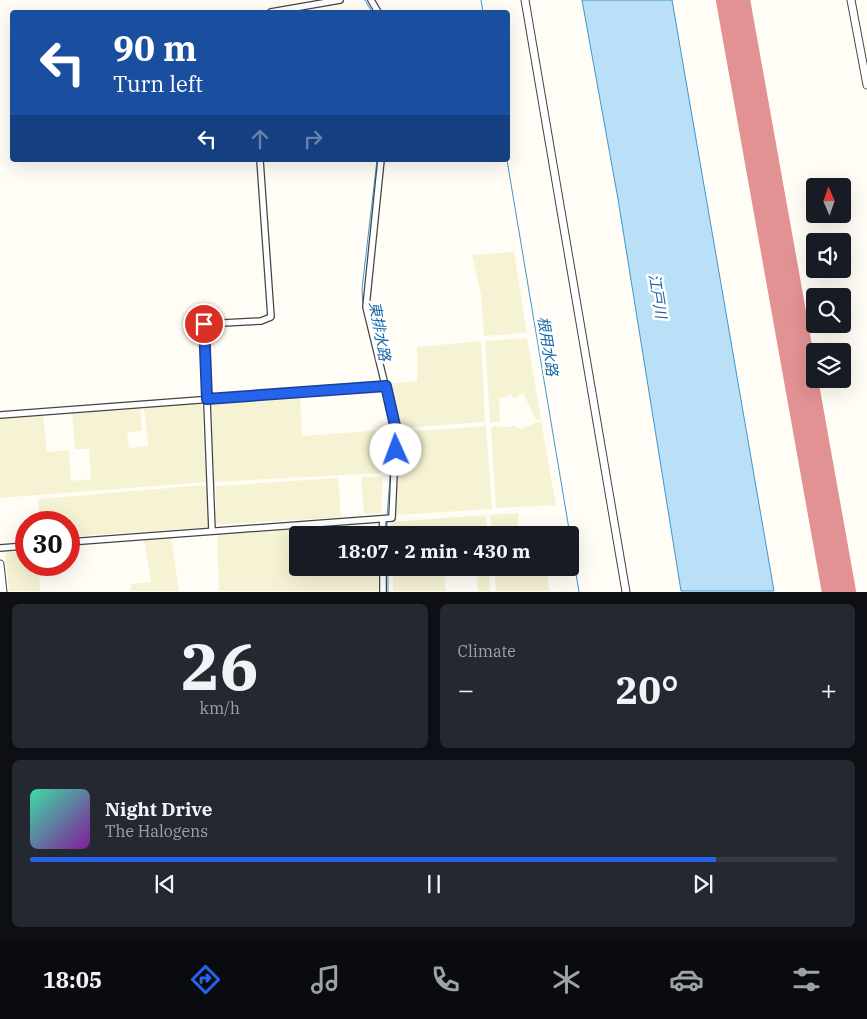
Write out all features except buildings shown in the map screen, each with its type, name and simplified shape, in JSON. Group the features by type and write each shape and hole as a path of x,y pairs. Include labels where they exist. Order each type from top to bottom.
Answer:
{"street":[{"path":"282,10 340,0"},
{"path":"525,0 626,592"},
{"path":"852,0 867,85"},
{"path":"212,531 204,324 261,321 271,317 260,162"},
{"path":"80,541 392,518 396,436 386,386 366,307 381,162"},
{"path":"0,415 386,386"},
{"path":"384,526 386,519"},
{"path":"0,548 15,547"},
{"path":"0,564 4,592"},
{"path":"383,576 383,592"}],"shaded area":[{"path":"514,252 527,333 484,336 481,295 472,255"},
{"path":"527,338 541,419 536,420 523,393 513,399 512,394 499,399 500,422 490,422 485,341"},
{"path":"481,341 485,422 398,428 387,384 417,381 417,347"},
{"path":"300,397 302,436 382,430 384,438 381,473 214,482 210,403"},
{"path":"202,403 206,482 0,498 0,417 43,414 47,452 69,450 71,481 91,479 89,449 75,449 72,411 140,407 142,431 127,432 129,448 148,446 144,407"},
{"path":"541,421 556,505 496,508 491,429 494,426 511,427 514,425 520,429"},
{"path":"486,426 492,509 395,515 400,432"},
{"path":"361,477 383,477 381,513 364,514"},
{"path":"338,478 341,517 216,525 216,486"},
{"path":"206,485 209,527 80,536 80,511 39,511 38,499"},
{"path":"518,513 518,526 491,526 490,515"},
{"path":"486,515 487,526 391,526 391,522"},
{"path":"289,530 289,576 379,576 379,591 219,591 217,534"},
{"path":"171,536 179,591 131,591 131,584 151,582 144,540"},
{"path":"15,552 15,576 39,576 40,591 9,591 5,553"},
{"path":"393,576 444,576 446,591 393,591"},
{"path":"477,576 489,576 490,591 478,591"},
{"path":"495,576 548,576 549,591 496,591"}],"water":[{"name":"江戸川","path":"582,0 672,0 774,591 681,591 618,199"}],"waterway":[{"name":"東排水路","path":"365,0 371,10"},
{"name":"根用水路","path":"481,0 483,10"},
{"name":"東排水路","path":"371,337 363,307 362,289 377,162"},
{"name":"根用水路","path":"507,162 568,526"},
{"name":"東排水路","path":"382,387 391,431 392,452 387,517"},
{"name":"東排水路","path":"387,521 387,526"},
{"name":"東排水路","path":"388,576 388,592"},
{"name":"根用水路","path":"576,576 579,592"}],"runway":[{"path":"733,0 839,592"}],"route":[{"path":"204,324 207,399 386,386 396,430 396,450"}]}
